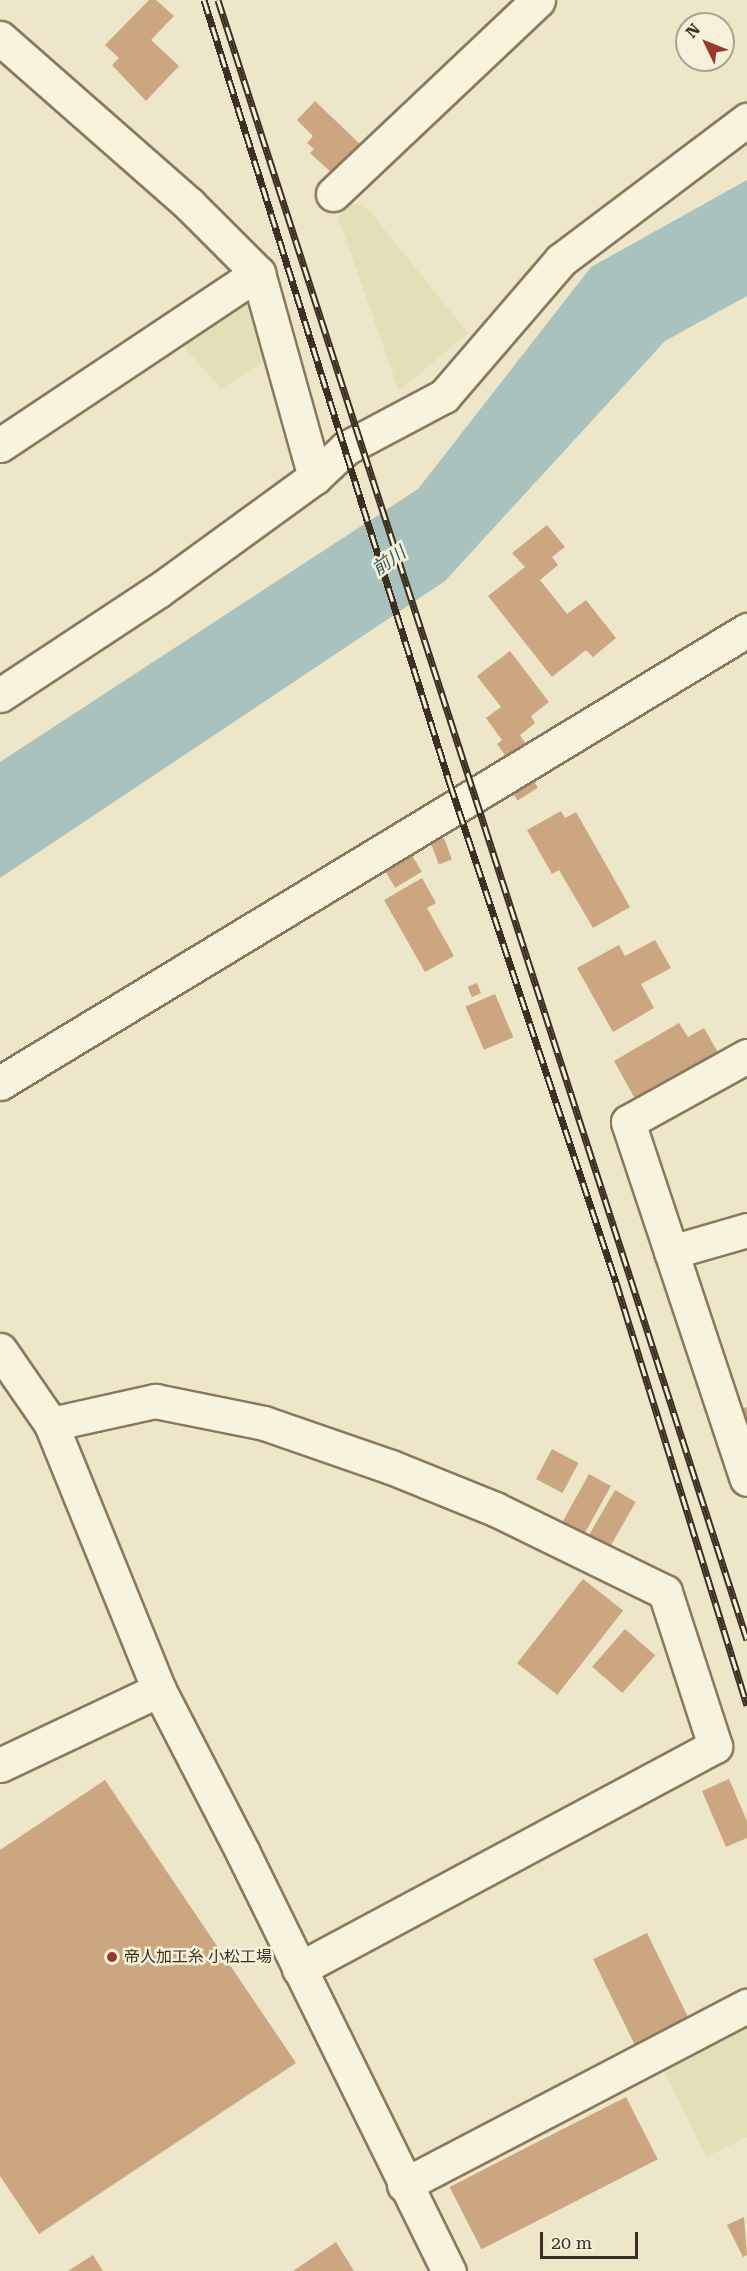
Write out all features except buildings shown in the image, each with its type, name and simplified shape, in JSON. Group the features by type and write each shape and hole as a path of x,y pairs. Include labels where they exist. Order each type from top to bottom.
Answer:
{"street":[{"path":"333,194 538,0"},
{"path":"0,38 189,204 258,273 315,477"},
{"path":"0,695 158,591 315,477 360,440 444,396 561,260 747,120"},
{"path":"0,445 258,273"},
{"path":"0,1083 747,630"},
{"path":"747,1056 628,1122 747,1479"},
{"path":"671,1252 747,1230"},
{"path":"0,1350 51,1424 159,1690 243,1853 404,2185 449,2271"},
{"path":"51,1424 155,1401 264,1423 391,1467 495,1509 665,1592 715,1746 300,1969"},
{"path":"0,1765 159,1690"},
{"path":"404,2185 747,2006"}],"shaded area":[{"path":"349,201 368,209 468,333 399,391 338,217"},
{"path":"246,303 270,358 221,389 182,345"},
{"path":"747,2023 747,2137 706,2157 661,2064"}],"water":[{"name":"前川","path":"747,180 747,296 665,341 445,581 0,878 0,762 418,489 591,267"}],"railway":[{"path":"204,0 450,784 616,1282 747,1705"},
{"path":"218,0 747,1640"}],"place":[{"name":"帝人加工糸 小松工場","path":"112,1957"}]}
